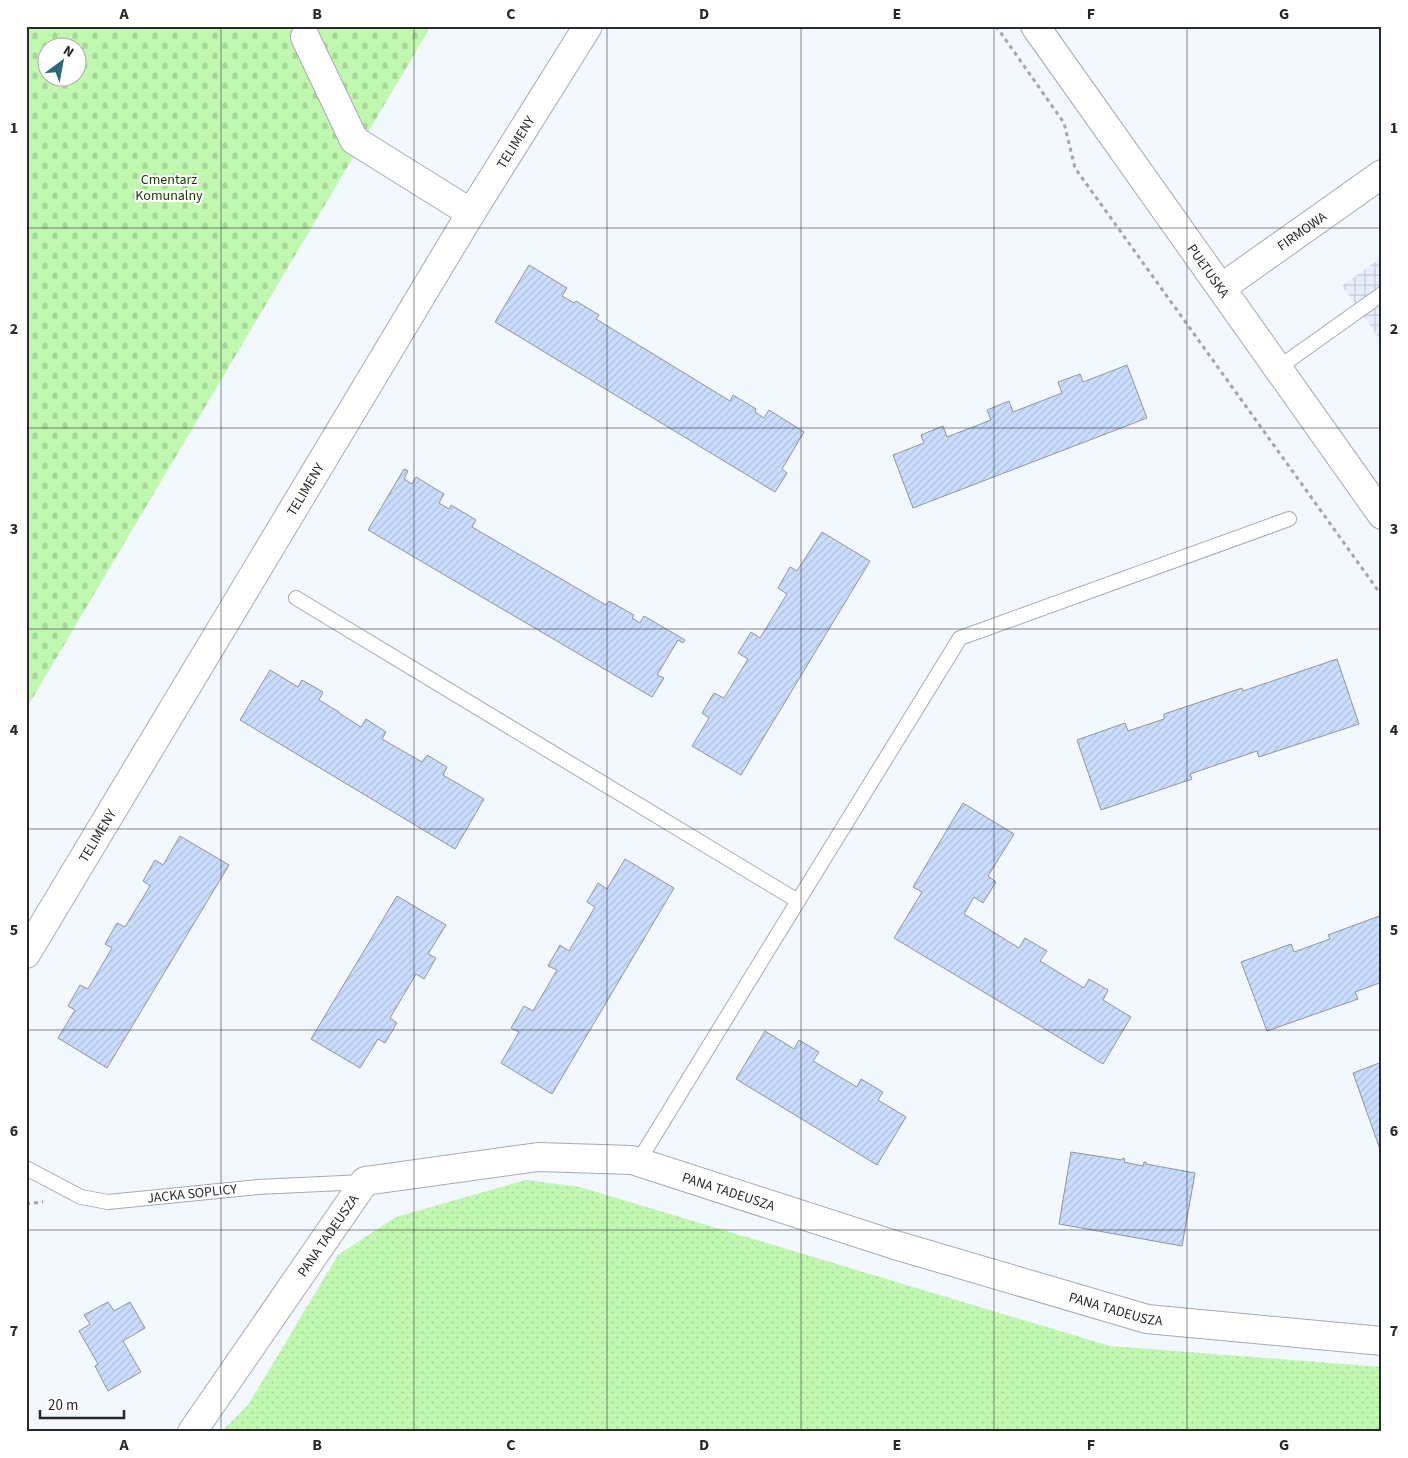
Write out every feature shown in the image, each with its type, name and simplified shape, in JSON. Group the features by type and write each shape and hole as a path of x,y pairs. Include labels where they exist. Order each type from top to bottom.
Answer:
{"street":[{"name":"TELIMENY","path":"26,954 471,213 588,26"},
{"name":"PUŁTUSKA","path":"1035,26 1382,515"},
{"path":"305,37 354,140 471,213"},
{"name":"FIRMOWA","path":"1221,288 1382,174"},
{"name":"PANA TADEUSZA","path":"192,1432 365,1182 538,1156 632,1160 895,1245 1147,1319 1382,1341"}],"lane":[{"path":"1278,368 1382,294"},
{"path":"638,1162 960,638 1289,519"},
{"path":"296,598 798,901"},
{"name":"JACKA SOPLICY","path":"26,1168 81,1197 108,1202 258,1186 365,1182"}],"path":[{"path":"996,26 1064,123 1075,168 1382,596"}],"shaded area":[{"path":"1382,257 1382,342 1342,286"}],"green space":[{"name":"Cmentarz Komunalny","path":"26,26 431,26 26,709"},
{"path":"526,1180 580,1187 1110,1346 1382,1367 1382,1432 221,1432 248,1405 338,1255 396,1217"}],"building":[{"path":"529,265 567,288 562,296 574,303 576,301 599,315 596,319 730,401 733,395 756,409 755,412 764,418 769,410 804,432 782,469 787,473 775,492 495,322"},
{"path":"1127,365 1147,418 913,508 893,455 924,443 921,435 943,426 947,437 991,420 987,410 1009,401 1013,412 1062,393 1058,382 1080,374 1083,382"},
{"path":"404,469 408,471 404,479 412,484 416,477 444,494 439,503 449,509 451,505 476,520 472,527 606,605 609,601 634,615 632,618 640,623 644,616 685,640 683,643 678,640 657,675 664,678 652,697 368,530"},
{"path":"822,532 870,561 741,775 692,746 709,718 702,713 714,693 724,698 748,659 738,653 751,632 760,638 787,594 778,588 790,567 797,571"},
{"path":"1337,659 1359,724 1259,757 1257,751 1190,774 1192,779 1101,810 1077,740 1125,723 1128,731 1164,719 1164,714 1242,688 1243,691"},
{"path":"270,670 298,687 302,680 323,692 319,700 361,727 366,719 386,732 382,739 422,762 427,755 447,767 443,775 484,799 455,849 240,720"},
{"path":"963,803 1014,834 988,876 996,882 983,903 974,897 964,914 1019,948 1025,938 1047,951 1040,961 1084,988 1089,979 1108,990 1103,1000 1131,1017 1103,1064 894,938 922,892 913,887"},
{"path":"180,836 229,865 107,1068 58,1038 75,1010 68,1006 80,985 88,989 112,948 105,944 117,923 125,927 150,886 143,881 155,860 163,865"},
{"path":"625,859 674,888 552,1094 501,1063 519,1032 511,1028 524,1006 533,1011 557,970 548,966 560,945 569,951 595,907 587,902 598,883 607,889"},
{"path":"397,896 446,925 428,954 436,958 424,979 416,974 390,1018 397,1023 385,1043 378,1039 360,1068 311,1039"},
{"path":"1382,915 1382,982 1355,992 1358,999 1267,1031 1241,962 1291,944 1294,952 1330,939 1328,935"},
{"path":"765,1031 794,1049 799,1040 819,1052 813,1061 857,1087 861,1079 883,1092 878,1100 906,1117 877,1165 736,1079"},
{"path":"1382,1062 1382,1155 1353,1073"},
{"path":"1071,1152 1122,1160 1123,1158 1125,1159 1124,1162 1143,1166 1144,1162 1146,1162 1146,1164 1195,1173 1182,1246 1059,1224"},
{"path":"108,1302 114,1311 130,1302 145,1328 123,1341 141,1372 108,1391 95,1366 98,1364 79,1331 90,1324 84,1315"}]}
